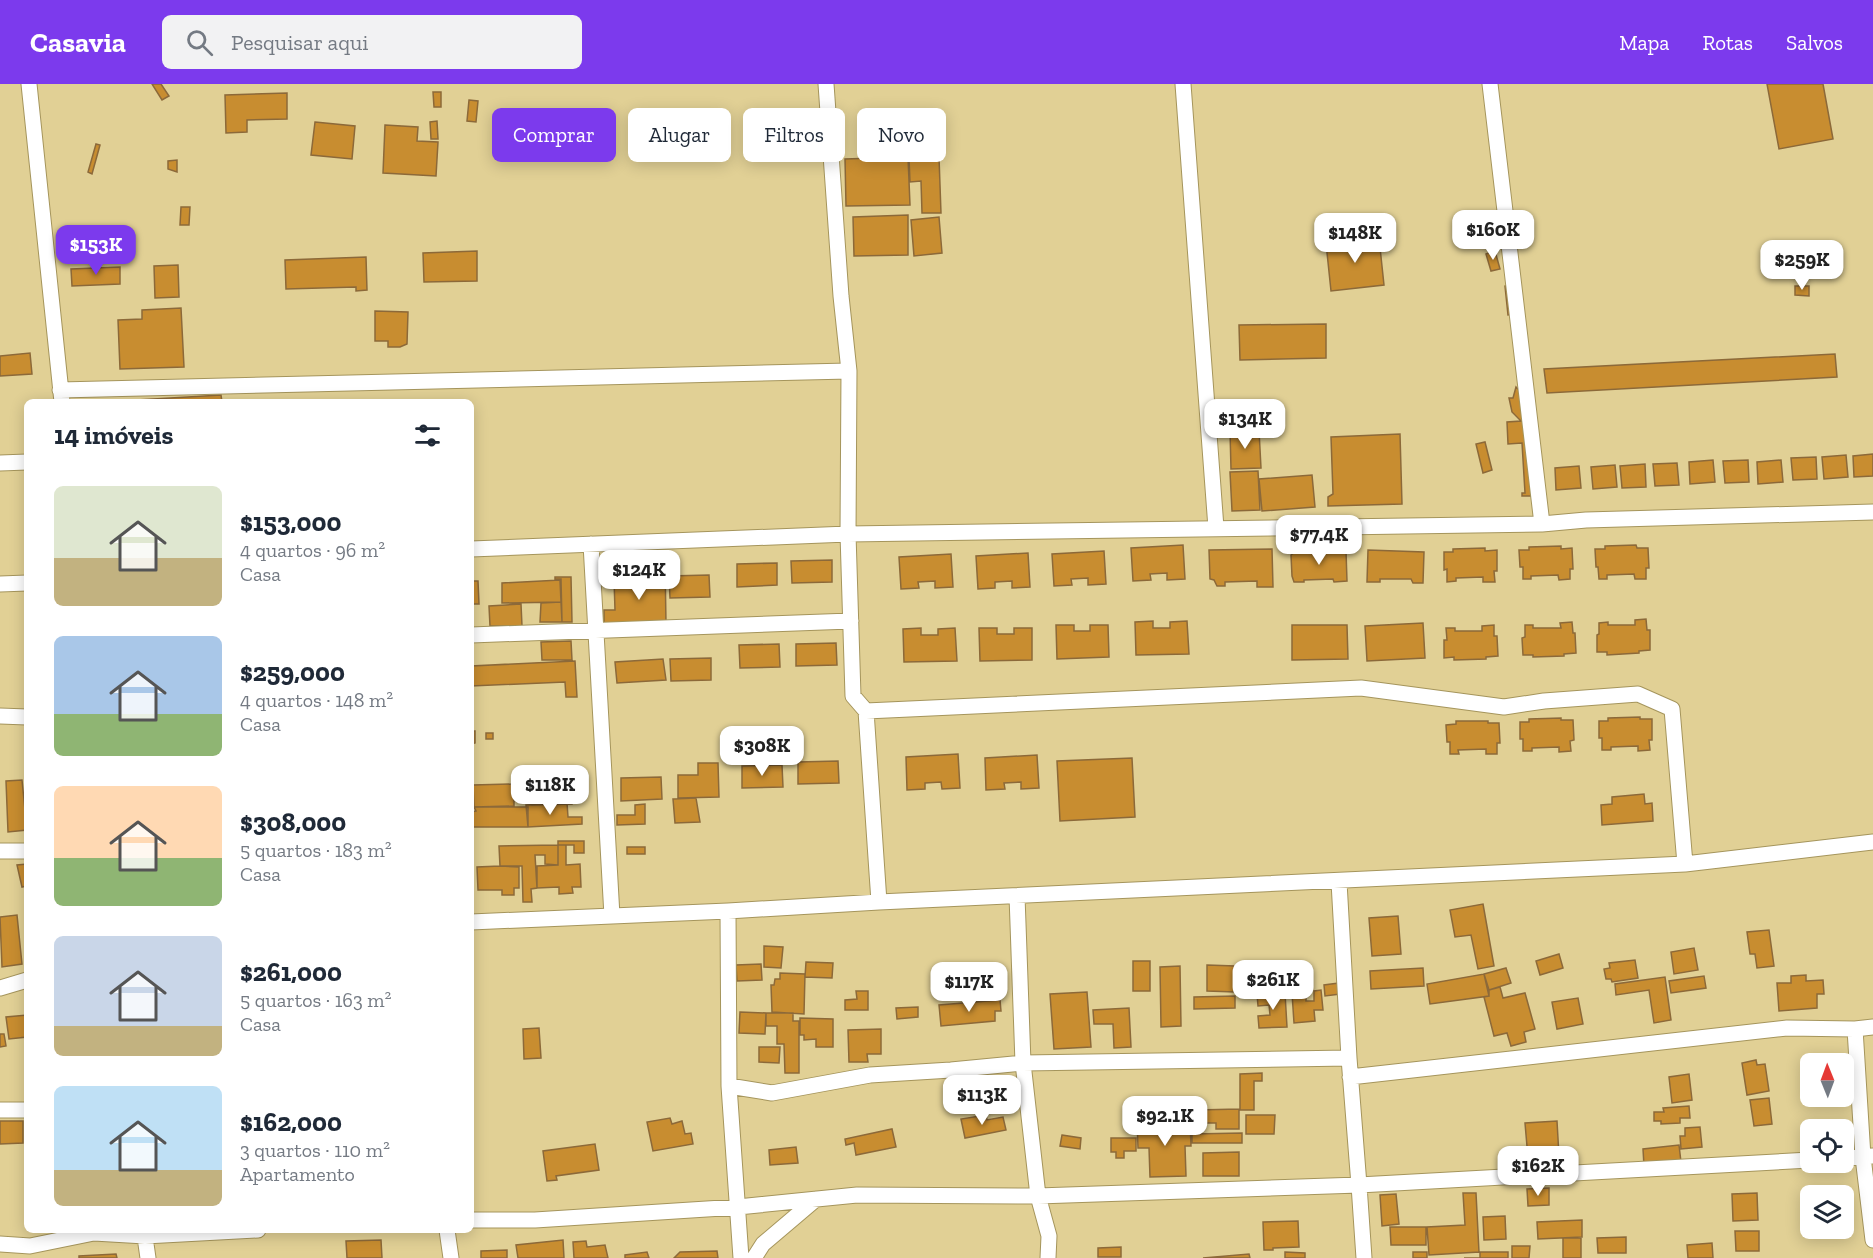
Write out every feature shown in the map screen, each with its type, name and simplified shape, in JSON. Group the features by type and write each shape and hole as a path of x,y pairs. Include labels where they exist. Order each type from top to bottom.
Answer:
{"street":[{"path":"29,84 61,396 849,372"},
{"path":"826,84 849,372 848,534 853,696 866,711 879,902"},
{"path":"1183,84 1216,528"},
{"path":"1491,84 1542,524"},
{"path":"0,463 24,462"},
{"path":"474,549 848,534 1542,524 1586,520 1873,512"},
{"path":"591,544 612,916"},
{"path":"0,584 24,583"},
{"path":"474,635 850,621"},
{"path":"866,711 1361,688 1504,707 1544,701 1638,694 1672,709 1685,864"},
{"path":"0,716 24,717"},
{"path":"474,922 728,912 879,902 1685,864 1873,842"},
{"path":"0,851 24,851"},
{"path":"1339,882 1350,1077 1364,1258"},
{"path":"1017,896 1023,1063 1038,1196 1049,1236 1048,1258"},
{"path":"728,912 729,1086 741,1258"},
{"path":"0,980 24,980"},
{"path":"0,988 24,981"},
{"path":"1350,1077 1787,1028 1873,1027"},
{"path":"1855,1029 1868,1157 1873,1240"},
{"path":"729,1086 772,1093 870,1075 1023,1063 1349,1058"},
{"path":"0,1110 24,1110"},
{"path":"474,1220 535,1220 738,1207 857,1195 1038,1196 1359,1185 1800,1161"},
{"path":"754,1258 763,1244 816,1199"},
{"path":"0,1244 30,1246 94,1233 144,1233 148,1258"},
{"path":"447,1233 451,1258"}],"building":[{"path":"152,84 161,84 169,96 162,100"},
{"path":"1767,84 1823,84 1833,139 1779,149"},
{"path":"433,92 441,92 441,107 434,107"},
{"path":"287,93 287,119 247,120 247,132 226,133 225,95"},
{"path":"469,100 478,101 476,122 467,121"},
{"path":"437,121 438,139 431,139 430,122"},
{"path":"315,122 355,126 352,159 311,155"},
{"path":"385,125 418,127 417,141 438,142 436,176 383,173"},
{"path":"96,144 100,145 92,174 88,172"},
{"path":"845,159 857,159 857,162 908,162 910,205 846,206"},
{"path":"177,160 177,172 168,169 168,161"},
{"path":"909,162 939,162 941,213 922,213 921,181 910,182"},
{"path":"181,207 190,207 189,225 180,225"},
{"path":"908,215 908,255 854,256 853,217"},
{"path":"939,217 942,253 914,256 911,220"},
{"path":"1379,238 1384,285 1331,291 1326,243"},
{"path":"477,251 477,281 424,282 423,253"},
{"path":"1495,251 1500,269 1491,271 1486,254"},
{"path":"366,257 367,290 356,291 356,287 286,289 285,260"},
{"path":"178,265 179,297 155,298 154,266"},
{"path":"120,267 120,284 72,286 71,269"},
{"path":"1511,285 1515,314 1508,315 1505,286"},
{"path":"1795,286 1809,286 1809,296 1795,295"},
{"path":"181,308 184,367 120,369 118,320 142,319 142,310"},
{"path":"375,311 408,312 407,344 400,347 388,347 388,341 375,341"},
{"path":"1326,324 1326,358 1240,360 1239,325"},
{"path":"30,353 32,374 0,376 0,356"},
{"path":"1835,354 1837,377 1547,393 1544,369"},
{"path":"1516,387 1525,396 1531,496 1522,496 1522,493 1525,493 1522,443 1508,444 1507,422 1521,421 1512,412 1509,398 1513,398"},
{"path":"221,395 222,399 154,399"},
{"path":"1256,403 1256,416 1234,415 1234,404"},
{"path":"1259,430 1261,468 1231,469 1230,431"},
{"path":"1400,434 1402,504 1328,506 1328,497 1333,494 1331,437"},
{"path":"1485,442 1492,470 1483,473 1476,444"},
{"path":"1873,454 1873,476 1854,477 1853,456"},
{"path":"1846,455 1848,477 1824,479 1822,457"},
{"path":"1816,457 1817,479 1793,480 1791,458"},
{"path":"1713,460 1715,482 1690,484 1689,462"},
{"path":"1748,460 1749,482 1725,483 1723,461"},
{"path":"1781,460 1783,482 1758,484 1757,462"},
{"path":"1677,463 1679,485 1655,486 1653,464"},
{"path":"1645,464 1646,487 1622,488 1620,466"},
{"path":"1615,465 1617,487 1593,489 1591,467"},
{"path":"1579,466 1581,488 1556,490 1555,468"},
{"path":"1258,471 1260,510 1232,511 1230,472"},
{"path":"1312,475 1315,507 1262,511 1259,479"},
{"path":"1183,545 1185,579 1167,580 1167,573 1150,574 1151,580 1133,581 1131,548"},
{"path":"1636,545 1637,548 1648,548 1649,568 1646,568 1646,579 1635,579 1634,574 1607,575 1607,579 1599,579 1595,549 1605,549 1605,546"},
{"path":"1561,546 1561,549 1572,548 1573,569 1570,569 1570,579 1559,580 1558,575 1531,576 1531,579 1523,579 1519,550 1529,550 1529,547"},
{"path":"1485,548 1485,551 1497,550 1495,582 1483,582 1483,577 1456,578 1456,581 1447,582 1444,552 1453,552 1453,549"},
{"path":"1272,549 1273,587 1257,587 1257,581 1225,582 1225,586 1217,586 1214,580 1210,579 1209,550"},
{"path":"1368,550 1424,552 1423,583 1413,583 1411,579 1380,579 1380,582 1367,582"},
{"path":"1104,551 1106,584 1088,585 1088,578 1071,579 1072,585 1054,586 1052,554"},
{"path":"1346,551 1347,581 1334,582 1333,579 1294,582 1291,555 1295,552"},
{"path":"1028,553 1030,587 1012,588 1012,581 995,582 995,588 978,589 976,556"},
{"path":"951,554 953,587 935,588 935,581 918,582 919,588 901,589 899,557"},
{"path":"832,560 832,582 792,583 791,561"},
{"path":"665,561 666,624 604,625 604,610 615,610 614,579 656,579 655,562"},
{"path":"777,563 777,585 737,587 737,564"},
{"path":"709,575 710,597 670,598 669,576"},
{"path":"555,577 571,577 572,622 562,622 561,579 555,579"},
{"path":"560,580 561,602 502,603 502,583"},
{"path":"474,581 478,581 479,604 474,604"},
{"path":"561,602 562,622 540,622 541,603"},
{"path":"521,604 522,626 490,626 489,606"},
{"path":"1646,619 1647,630 1650,630 1650,650 1607,655 1607,652 1597,652 1599,623 1635,625 1635,620"},
{"path":"1153,621 1153,628 1170,628 1170,622 1187,621 1189,654 1136,655 1135,622"},
{"path":"1572,622 1576,653 1564,654 1564,656 1523,655 1522,638 1525,637 1525,625 1533,625 1533,628 1561,628 1560,623"},
{"path":"1423,623 1425,658 1367,661 1365,626"},
{"path":"1056,625 1074,625 1074,631 1090,631 1090,625 1108,625 1109,657 1057,659"},
{"path":"1292,625 1347,625 1348,659 1292,660"},
{"path":"1494,625 1498,656 1486,657 1486,659 1444,658 1446,628 1455,628 1455,631 1482,631 1482,626"},
{"path":"921,628 921,635 938,635 938,629 955,628 957,661 904,662 903,629"},
{"path":"979,628 997,628 997,634 1014,634 1014,628 1032,628 1032,660 980,661"},
{"path":"571,641 572,660 542,660 541,642"},
{"path":"836,643 837,665 796,666 796,644"},
{"path":"779,644 780,667 740,668 739,645"},
{"path":"711,658 711,680 671,681 670,659"},
{"path":"663,659 666,680 617,683 615,662"},
{"path":"575,661 577,697 566,697 565,682 474,686 474,666"},
{"path":"1640,717 1640,719 1652,719 1650,750 1638,751 1638,746 1611,747 1611,750 1602,750 1599,721 1608,721 1608,718"},
{"path":"1561,718 1561,720 1573,720 1574,740 1570,741 1571,751 1559,752 1559,747 1532,748 1532,751 1523,751 1520,722 1529,722 1529,719"},
{"path":"1456,721 1499,723 1500,743 1497,743 1497,754 1486,754 1486,749 1458,750 1459,754 1450,754 1446,725 1456,724"},
{"path":"486,733 493,733 493,739 486,739"},
{"path":"958,754 960,788 942,789 941,782 925,783 925,789 907,790 906,757"},
{"path":"1037,755 1039,788 1021,789 1021,782 1004,783 1005,789 986,790 985,758"},
{"path":"1132,758 1135,817 1060,821 1057,761"},
{"path":"838,761 839,783 798,784 798,762"},
{"path":"698,763 718,763 719,797 678,798 678,775 698,775"},
{"path":"782,765 783,787 742,788 742,766"},
{"path":"661,777 662,799 621,801 621,778"},
{"path":"22,780 24,830 8,832 6,781"},
{"path":"571,782 572,804 532,805 531,783"},
{"path":"514,784 514,806 474,807 474,785"},
{"path":"1644,794 1645,804 1652,803 1653,821 1602,825 1601,805 1612,804 1612,797"},
{"path":"696,798 700,822 675,823 673,799"},
{"path":"567,803 568,817 582,817 582,824 528,827 526,805"},
{"path":"645,804 645,824 617,825 617,815 635,815 635,805"},
{"path":"474,807 528,807 528,827 474,827 474,811 476,811"},
{"path":"558,841 584,841 584,853 574,853 574,845 558,845"},
{"path":"558,845 558,865 545,864 545,855 535,855 537,888 531,889 532,902 523,902 522,866 500,866 499,846"},
{"path":"558,845 566,845 566,865 580,864 581,887 572,887 573,893 559,894 559,887 537,888 537,866 558,865"},
{"path":"627,847 645,847 645,854 627,854"},
{"path":"24,864 24,887 22,887 17,865"},
{"path":"477,867 519,867 519,888 514,888 514,895 502,895 502,890 478,890"},
{"path":"1483,904 1494,966 1478,969 1471,935 1455,937 1450,910"},
{"path":"17,915 22,964 2,967 0,917"},
{"path":"1398,916 1401,954 1372,956 1369,918"},
{"path":"1769,930 1774,966 1757,968 1755,954 1750,954 1747,932"},
{"path":"764,946 783,947 781,968 764,967"},
{"path":"1694,948 1698,970 1674,974 1671,952"},
{"path":"1559,954 1563,968 1540,975 1536,961"},
{"path":"1635,960 1638,978 1612,982 1611,979 1606,979 1604,969 1610,968 1609,963"},
{"path":"1133,961 1150,961 1150,991 1133,991"},
{"path":"806,962 833,963 832,978 805,977"},
{"path":"761,964 762,980 737,981 736,965"},
{"path":"1207,965 1235,966 1235,992 1207,991"},
{"path":"1180,966 1181,1026 1161,1027 1160,967"},
{"path":"1423,968 1424,986 1371,989 1370,971"},
{"path":"1506,968 1511,983 1489,990 1484,974"},
{"path":"780,973 805,974 804,1014 772,1012 771,985 774,985 775,979 780,979"},
{"path":"1484,974 1489,996 1430,1004 1427,984"},
{"path":"1806,975 1806,981 1823,980 1824,994 1817,994 1817,1008 1779,1011 1777,983 1791,983 1791,976"},
{"path":"1704,976 1706,988 1671,993 1669,981"},
{"path":"1665,977 1671,1020 1654,1023 1649,990 1616,995 1615,984"},
{"path":"1346,982 1348,993 1325,996 1324,985"},
{"path":"1500,987 1503,998 1525,993 1535,1029 1524,1032 1526,1042 1511,1046 1507,1033 1494,1036 1484,997 1489,996 1489,990"},
{"path":"1321,990 1323,1010 1314,1010 1315,1021 1294,1023 1292,993 1306,992 1306,1001 1314,1001 1314,991"},
{"path":"856,991 868,991 868,1010 845,1010 845,1000 857,999"},
{"path":"1087,992 1091,1047 1054,1049 1050,994"},
{"path":"1285,993 1287,1027 1259,1028 1258,1016 1270,1015 1269,1005 1258,1006 1257,994"},
{"path":"1235,996 1235,1008 1194,1009 1194,997"},
{"path":"1578,998 1583,1024 1557,1029 1552,1002"},
{"path":"1000,1000 1001,1011 995,1011 995,1021 941,1026 939,1005"},
{"path":"918,1007 918,1017 897,1019 896,1008"},
{"path":"1129,1008 1131,1047 1114,1048 1113,1024 1094,1024 1093,1010"},
{"path":"740,1012 766,1013 765,1034 739,1033"},
{"path":"766,1013 793,1013 793,1021 799,1021 799,1073 785,1073 784,1044 777,1044 777,1026 766,1026"},
{"path":"24,1015 24,1037 9,1039 6,1017"},
{"path":"800,1018 833,1019 833,1047 816,1047 816,1039 804,1040 804,1035 800,1035"},
{"path":"539,1028 541,1058 524,1059 523,1029"},
{"path":"881,1029 881,1054 867,1054 868,1062 849,1062 848,1030"},
{"path":"0,1034 4,1034 6,1046 0,1047"},
{"path":"759,1047 780,1047 779,1063 759,1062"},
{"path":"1756,1060 1757,1065 1765,1064 1769,1091 1747,1095 1742,1063"},
{"path":"1262,1073 1262,1081 1254,1081 1254,1110 1240,1110 1240,1074"},
{"path":"1689,1074 1692,1100 1672,1103 1669,1077"},
{"path":"1769,1098 1772,1124 1754,1126 1750,1100"},
{"path":"1689,1106 1690,1118 1680,1118 1680,1123 1661,1124 1661,1121 1654,1121 1654,1112 1664,1112 1663,1108"},
{"path":"1239,1109 1239,1129 1216,1129 1216,1123 1197,1123 1197,1110"},
{"path":"986,1115 987,1120 1003,1117 1006,1130 965,1138 961,1119"},
{"path":"1246,1115 1275,1115 1274,1134 1246,1134"},
{"path":"670,1118 672,1124 682,1121 685,1134 691,1133 693,1144 653,1151 647,1122"},
{"path":"1137,1120 1147,1120 1147,1123 1190,1122 1191,1146 1185,1146 1186,1176 1150,1177 1149,1148 1138,1148"},
{"path":"0,1121 23,1121 23,1143 0,1144"},
{"path":"1557,1121 1559,1156 1528,1158 1525,1123"},
{"path":"1700,1127 1702,1147 1681,1149 1680,1136 1685,1136 1685,1128"},
{"path":"892,1129 896,1147 856,1155 854,1143 846,1145 845,1139"},
{"path":"1242,1133 1242,1143 1192,1143 1192,1134"},
{"path":"1062,1135 1081,1138 1080,1149 1060,1146"},
{"path":"1111,1138 1136,1138 1136,1151 1124,1151 1124,1158 1116,1158 1116,1152 1111,1152"},
{"path":"595,1144 599,1170 556,1176 557,1180 547,1181 543,1151"},
{"path":"1679,1145 1681,1162 1644,1166 1643,1149"},
{"path":"796,1147 798,1163 770,1165 769,1150"},
{"path":"1239,1152 1239,1176 1203,1176 1203,1153"},
{"path":"1549,1188 1549,1205 1528,1206 1527,1189"},
{"path":"1463,1193 1476,1193 1479,1252 1429,1255 1427,1227 1465,1225"},
{"path":"1757,1193 1758,1220 1733,1221 1732,1194"},
{"path":"1396,1194 1399,1224 1382,1226 1380,1195"},
{"path":"1505,1216 1506,1239 1484,1240 1483,1217"},
{"path":"1582,1220 1582,1237 1538,1239 1537,1222"},
{"path":"1298,1221 1299,1247 1264,1250 1263,1222"},
{"path":"1390,1227 1426,1227 1426,1245 1391,1245"},
{"path":"1735,1231 1759,1231 1759,1251 1736,1251"},
{"path":"1626,1237 1626,1253 1598,1253 1597,1238"},
{"path":"1563,1238 1581,1238 1581,1258 1563,1258"},
{"path":"381,1240 382,1258 347,1258 346,1241"},
{"path":"563,1240 564,1258 518,1258 516,1245"},
{"path":"586,1241 587,1247 605,1245 608,1258 574,1258 573,1242"},
{"path":"1712,1243 1713,1258 1688,1258 1687,1245"},
{"path":"1512,1246 1530,1246 1529,1258 1512,1258"},
{"path":"1121,1247 1121,1257 1098,1257 1098,1248"},
{"path":"507,1250 507,1258 481,1258 481,1251"},
{"path":"717,1251 718,1258 674,1258 680,1252"},
{"path":"647,1252 649,1258 625,1258 625,1255"},
{"path":"1285,1252 1305,1253 1305,1258 1285,1258"},
{"path":"1413,1252 1427,1252 1427,1258 1413,1258"},
{"path":"1480,1252 1508,1252 1508,1258 1480,1258"},
{"path":"116,1254 117,1258 79,1258 79,1256"},
{"path":"1249,1254 1250,1258 1203,1258"}]}
